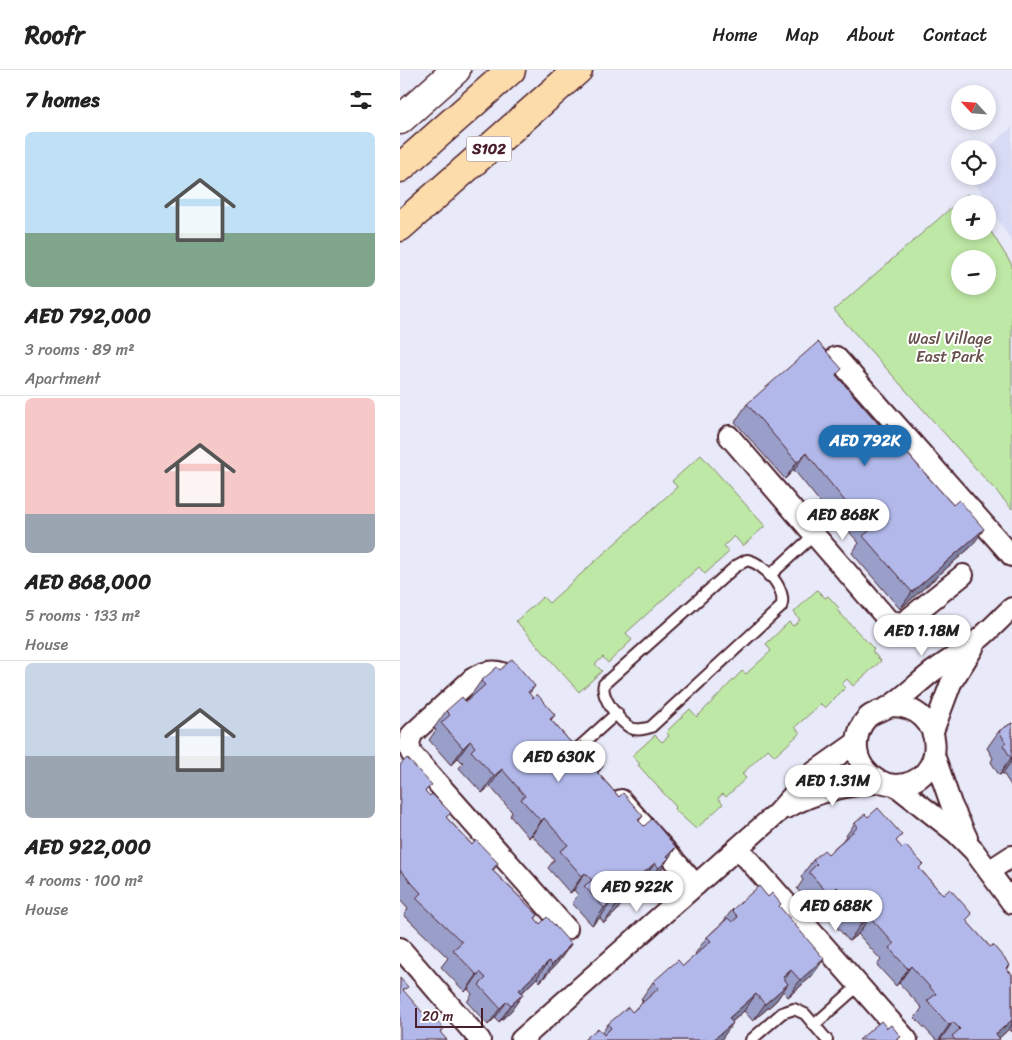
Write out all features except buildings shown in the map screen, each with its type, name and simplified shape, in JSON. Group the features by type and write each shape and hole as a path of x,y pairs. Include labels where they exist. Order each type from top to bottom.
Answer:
{"highway":[{"name":"S102","path":"400,168 511,70"},
{"name":"S102","path":"400,227 578,70"}],"street":[{"path":"400,120 456,70"},
{"path":"836,357 1012,556"},
{"path":"729,436 884,617 896,623 908,619 963,575"},
{"path":"890,706 978,640 1012,608"},
{"path":"933,731 951,683 978,640"},
{"path":"526,693 504,673 493,670 482,673 418,727 412,734 409,744 411,753 417,761 567,929"},
{"path":"777,813 802,800 828,790 855,784 889,784 908,783 920,777 929,767 934,755 935,742 933,731 920,714 900,706 890,706 878,710 867,718 860,729 857,742 858,755 863,767 871,776 889,784 936,816 974,851"},
{"path":"520,1040 777,813 813,773 857,742"},
{"path":"934,755 951,804 974,851 1012,903"},
{"path":"608,785 696,885"},
{"path":"738,848 907,1040"},
{"path":"988,870 1012,856"},
{"path":"400,948 480,1040"}],"lane":[{"path":"769,576 814,535"},
{"path":"741,561 754,561 769,576 782,596 780,607 651,727 644,730 631,728 603,694 602,689 607,681 741,561"},
{"path":"576,750 617,713"},
{"path":"814,1025 859,985"},
{"path":"751,1040 787,1010 800,1011 827,1040"}],"shaded area":[{"path":"1012,127 1012,242 996,216 996,195 983,195 977,185 996,185 996,141"}],"green space":[{"name":"Wasl Village East Park","path":"951,208 951,240 996,240 1012,265 1012,509 834,310"},
{"path":"701,455 765,526 743,546 734,536 724,546 729,552 705,574 699,567 626,633 632,640 608,663 603,657 595,664 602,671 579,692 516,621 543,597 549,603 677,487 672,481"},
{"path":"817,590 825,598 828,596 839,608 837,610 874,649 872,651 881,661 853,686 847,679 842,684 845,688 825,708 821,704 795,727 800,733 775,756 768,749 742,774 746,778 726,797 723,794 718,798 723,804 696,829 674,809 676,807 632,756 655,735 662,742 669,736 666,732 690,709 697,717 742,671 746,674 771,651 766,644 789,622 793,626 800,620 794,612"}]}
